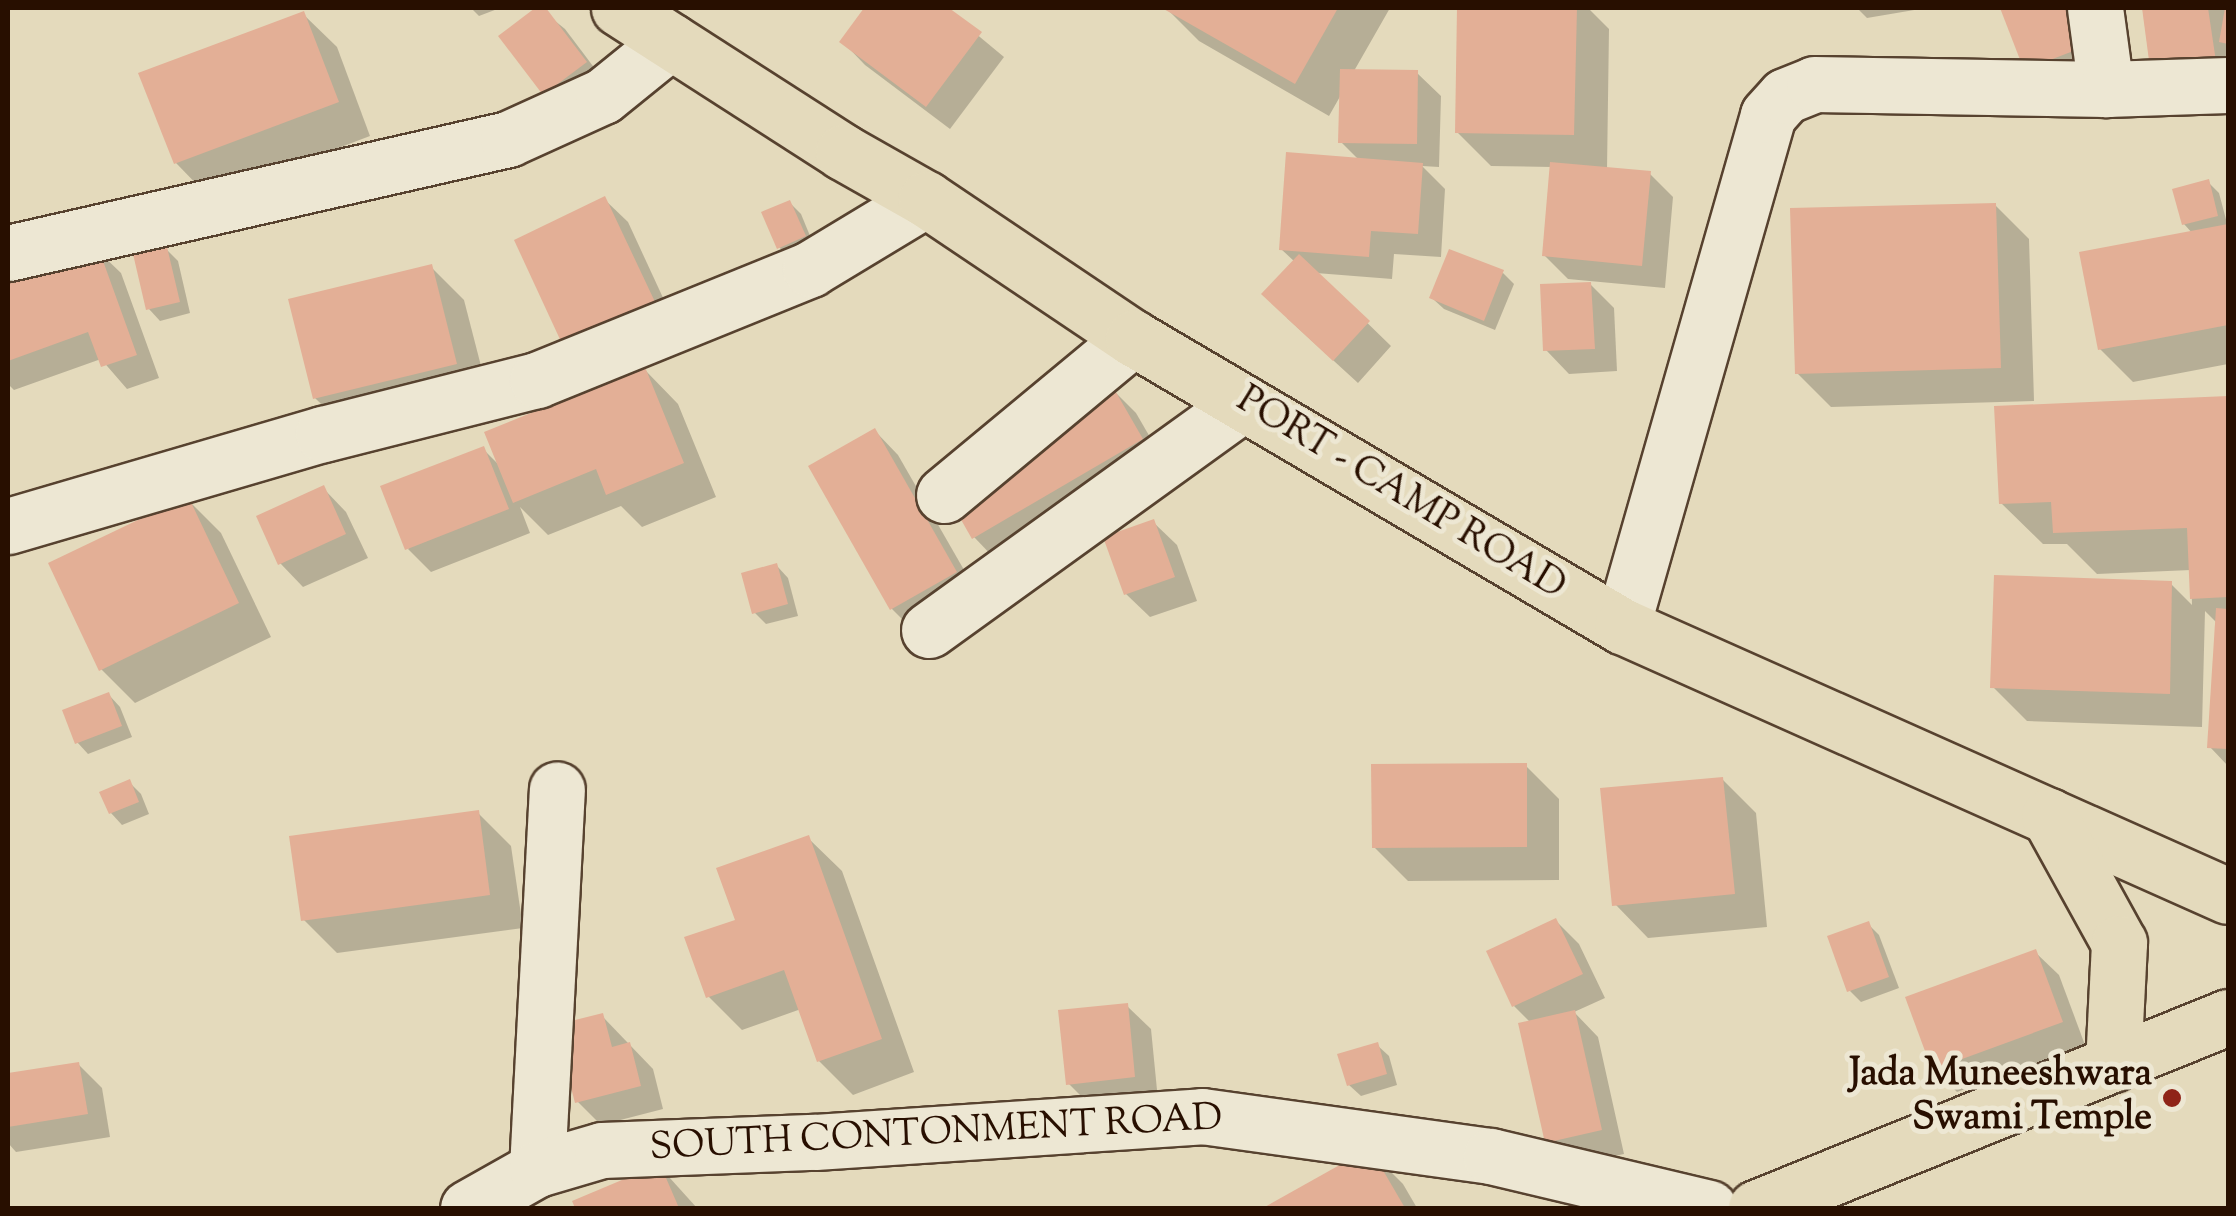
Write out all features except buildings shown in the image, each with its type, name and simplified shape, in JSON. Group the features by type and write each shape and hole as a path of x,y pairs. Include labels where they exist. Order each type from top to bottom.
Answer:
{"main road":[{"name":"PORT - CAMP ROAD","path":"619,8 843,152 926,199 1132,338 1622,626 2226,893"},
{"path":"2050,816 2119,943 2113,1064"},
{"path":"1756,1208 2228,1018"}],"street":[{"path":"2095,8 2106,90"},
{"path":"8,253 508,140 603,96 671,41"},
{"path":"1622,626 1768,115 1785,96 1814,84 2106,90 2228,86"},
{"path":"8,526 323,434 537,380 810,268 926,199"},
{"path":"944,495 1132,338"},
{"path":"929,630 1244,403"},
{"path":"537,1169 557,790"},
{"name":"SOUTH CONTONMENT ROAD","path":"468,1208 537,1169 602,1150 815,1142 1202,1116 1492,1156 1709,1208"}],"place":[{"name":"Jada Muneeshwara Swami Temple","path":"2172,1098"}]}
